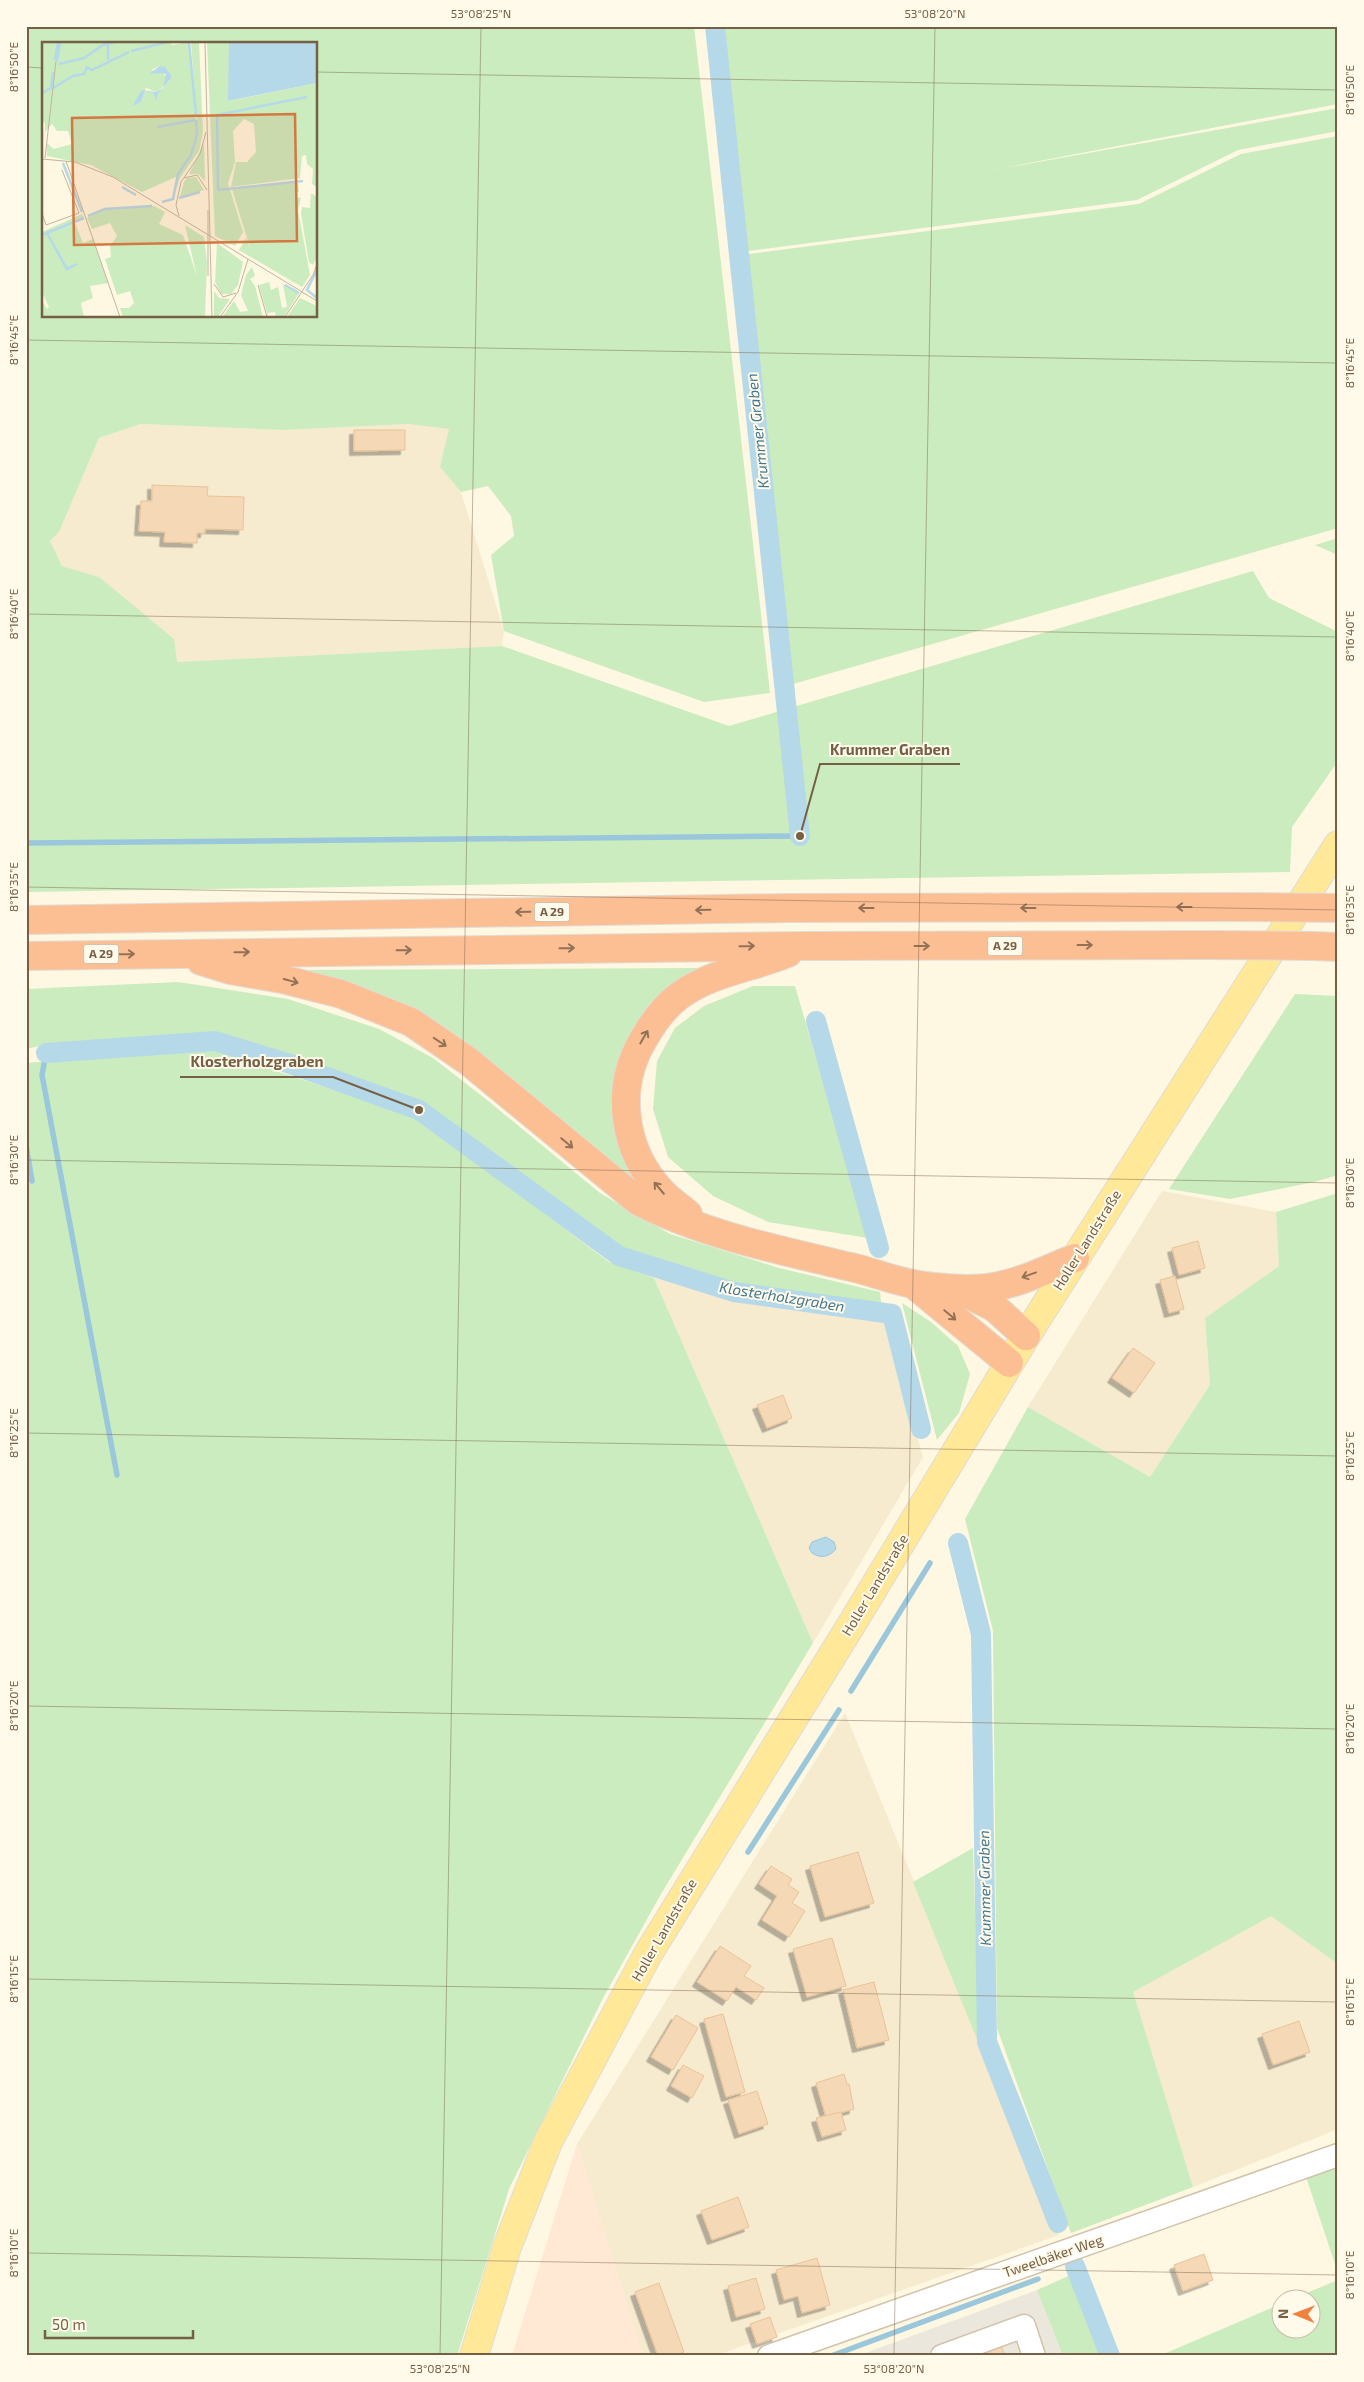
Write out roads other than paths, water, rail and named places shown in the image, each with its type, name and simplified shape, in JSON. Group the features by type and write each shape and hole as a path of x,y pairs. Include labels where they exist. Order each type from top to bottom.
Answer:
{"highway":[{"name":"A 29","path":"26,920 787,908 1338,908"},
{"path":"709,1230 662,1193 633,1146 625,1101 627,1076 636,1051 649,1029 678,997 720,974 764,963 804,946"},
{"name":"A 29","path":"26,956 804,946 1325,946"},
{"path":"176,953 230,970 282,979 341,994 411,1022 468,1061 638,1201 662,1213 709,1230 882,1274 913,1284 992,1287 1026,1277 1075,1258"},
{"path":"913,1284 1009,1362"},
{"path":"954,1287 995,1308 1026,1336"}],"main road":[{"name":"Holler Landstraße","path":"474,2356 507,2247 548,2142 648,1954 848,1630 1009,1362 1338,845"}],"street":[{"name":"Tweelbäker Weg","path":"769,2356 1338,2155"},
{"path":"942,2356 1024,2326 1034,2356"}],"water":[{"path":"826,1537 834,1542 836,1549 831,1554 825,1556 812,1553 809,1548 812,1542"}],"waterway":[{"name":"Krummer Graben","path":"715,26 800,836"},
{"path":"26,843 800,836"},
{"name":"Krummer Graben","path":"816,1021 879,1248"},
{"name":"Klosterholzgraben","path":"46,1053 215,1041 290,1064 419,1110 619,1256 734,1292 892,1314 921,1429"},
{"path":"46,1053 42,1075 117,1475"},
{"path":"26,1145 32,1181"},
{"name":"Krummer Graben","path":"958,1543 981,1634 987,2042 1058,2223"},
{"path":"851,1691 930,1563"},
{"path":"748,1852 839,1710"},
{"name":"Krummer Graben","path":"1075,2266 1110,2356"},
{"path":"831,2356 1038,2279"}],"place":[{"name":"Krummer Graben","path":"800,836"},
{"name":"Klosterholzgraben","path":"419,1110"}]}
